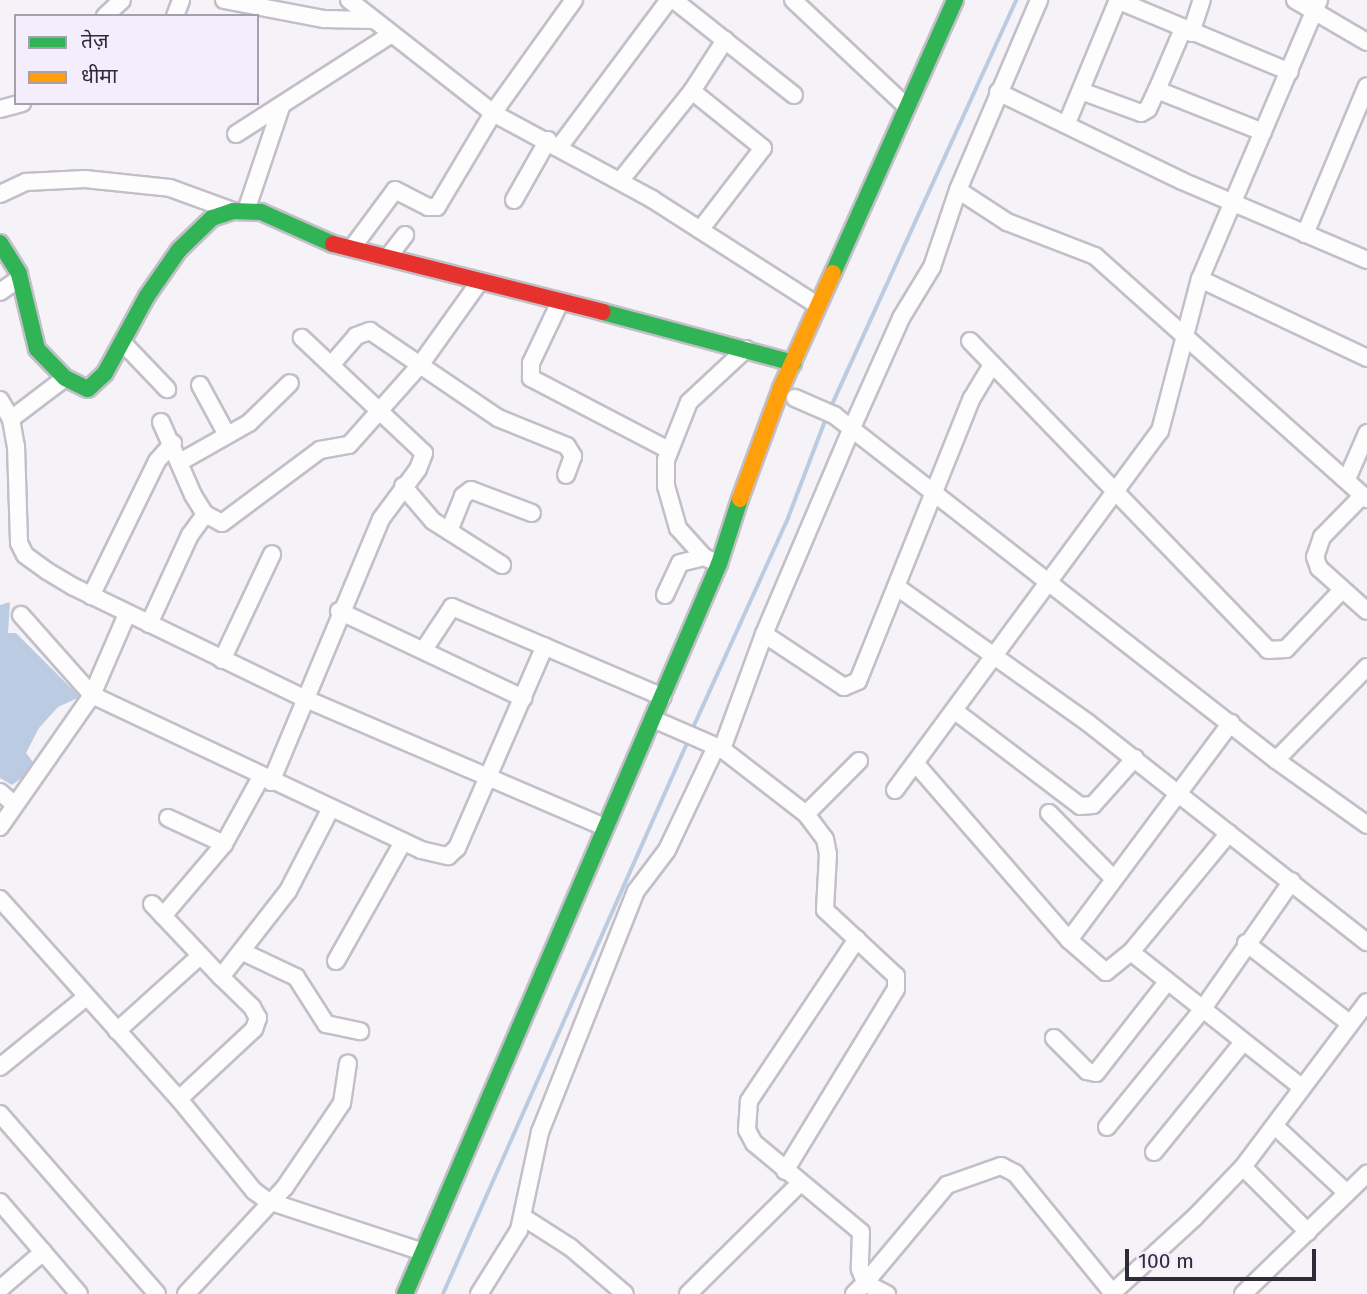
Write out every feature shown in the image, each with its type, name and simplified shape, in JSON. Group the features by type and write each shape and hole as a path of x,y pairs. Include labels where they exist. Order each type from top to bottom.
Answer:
{"main road":[{"path":"730,533 754,455 817,305 955,0"},
{"path":"405,1294 604,827 663,696 711,561 750,505 802,400 970,0"},
{"path":"0,243 20,278 37,349 65,378 81,387 94,386 179,250 212,218 240,211 261,212 314,237 478,284 560,302 793,363"}],"street":[{"path":"107,14 122,0"},
{"path":"224,0 287,5 324,19 373,20"},
{"path":"349,0 493,113 554,143 620,181 817,305"},
{"path":"352,248 395,190 428,207 437,206 493,113 574,0"},
{"path":"514,200 554,143 671,0 794,95"},
{"path":"793,0 907,107"},
{"path":"479,1294 513,1243 523,1217 540,1132 636,891 667,850 901,318 932,267 958,190 1039,0"},
{"path":"1067,123 1117,0 1290,72"},
{"path":"1081,91 1142,113 1157,90 1202,0"},
{"path":"1295,0 1317,4 1367,42"},
{"path":"895,790 955,711 1046,580 1164,424 1200,279 1317,4"},
{"path":"236,134 392,34"},
{"path":"620,181 692,91 725,40"},
{"path":"1305,234 1367,86"},
{"path":"1157,90 1263,132"},
{"path":"692,91 763,148 700,230"},
{"path":"998,92 1232,204 1367,260"},
{"path":"0,194 26,182 85,179 170,188 240,211 281,107"},
{"path":"958,190 1007,222 1095,256 1185,333 1365,497 1316,547 1319,568 1367,611"},
{"path":"388,257 405,235"},
{"path":"0,292 20,278"},
{"path":"1200,279 1367,358"},
{"path":"161,422 205,514 222,523 320,450 349,445 420,365 478,284"},
{"path":"560,302 531,363 531,378 669,450"},
{"path":"332,364 356,336 370,331 498,418 567,446 573,456 566,475"},
{"path":"179,1099 240,1044 258,1018 157,910 223,844 266,780 306,699 339,611 381,519 424,453 302,338"},
{"path":"970,341 1113,493 1268,650 1286,649 1342,590"},
{"path":"123,342 167,389"},
{"path":"711,561 678,528 666,486 669,450 689,402 746,349"},
{"path":"764,634 844,687 852,687 897,587 976,389 992,365"},
{"path":"11,419 65,378"},
{"path":"180,462 249,423 290,383"},
{"path":"200,385 227,435"},
{"path":"0,400 11,419 16,446 19,543 25,555 91,596 222,660 488,779 604,827"},
{"path":"802,400 834,415 1276,760 1367,825"},
{"path":"1346,479 1367,433"},
{"path":"91,596 157,461 173,443"},
{"path":"403,486 421,510 502,565"},
{"path":"449,531 463,496 471,490 532,513"},
{"path":"149,624 190,535 205,514"},
{"path":"222,660 272,554"},
{"path":"665,594 680,563 711,561"},
{"path":"897,587 1135,758 1367,942"},
{"path":"425,648 445,611 452,607 663,696"},
{"path":"339,611 425,648 523,698"},
{"path":"0,827 92,695 127,614"},
{"path":"21,615 92,695 266,780 403,842 448,856 457,848 545,646"},
{"path":"1276,760 1367,667"},
{"path":"955,711 1072,803 1087,806"},
{"path":"653,719 675,726 714,746 806,814 826,846 825,910 896,976 896,989 785,1171"},
{"path":"1069,940 1112,877 1231,723"},
{"path":"1065,831 1135,758"},
{"path":"806,814 859,761"},
{"path":"916,764 1069,940 1106,972 1113,971 1131,952 1229,833"},
{"path":"0,792 14,804"},
{"path":"221,977 288,891 331,808"},
{"path":"1049,813 1112,877"},
{"path":"168,818 223,844"},
{"path":"336,961 403,842"},
{"path":"1107,1128 1202,1010 1246,943 1292,881"},
{"path":"0,900 85,998 179,1099 240,1179 268,1201 423,1252"},
{"path":"857,939 749,1101 747,1130 754,1143 785,1171 862,1232 860,1289"},
{"path":"1246,943 1349,1023"},
{"path":"243,952 296,977 326,1024 360,1031"},
{"path":"1131,952 1300,1086"},
{"path":"117,1031 200,956"},
{"path":"1054,1038 1087,1071 1096,1073 1167,982"},
{"path":"0,1067 85,998"},
{"path":"860,1289 947,1185 1001,1166 1015,1173 1111,1293 1243,1167 1276,1127 1300,1086 1367,1002"},
{"path":"1154,1152 1243,1042"},
{"path":"186,1294 268,1201 285,1187 342,1103 348,1063"},
{"path":"0,1114 158,1294"},
{"path":"1276,1127 1347,1193"},
{"path":"1243,1167 1308,1232"},
{"path":"1243,1294 1367,1174"},
{"path":"691,1293 800,1183"},
{"path":"0,1202 79,1294"},
{"path":"523,1217 570,1247 625,1294"},
{"path":"0,1289 43,1252"},
{"path":"860,1289 887,1294"}],"water":[{"path":"10,602 8,633 16,633 80,697 58,707 39,728 26,753 33,762 31,771 12,785 0,778 0,605"}],"waterway":[{"path":"830,409 1016,0"},
{"path":"692,730 788,518 827,416"},
{"path":"443,1294 688,741"}],"traffic: fast":[{"path":"833,273 955,0"},
{"path":"0,243 19,274 37,349 65,378 88,389 105,373 147,296 179,250 212,218 233,211 261,212 333,244"},
{"path":"603,312 793,363"},
{"path":"405,1294 719,564 740,499"}],"traffic: slow":[{"path":"740,499 781,388 833,273"}],"traffic: jam":[{"path":"333,244 603,312"}]}
